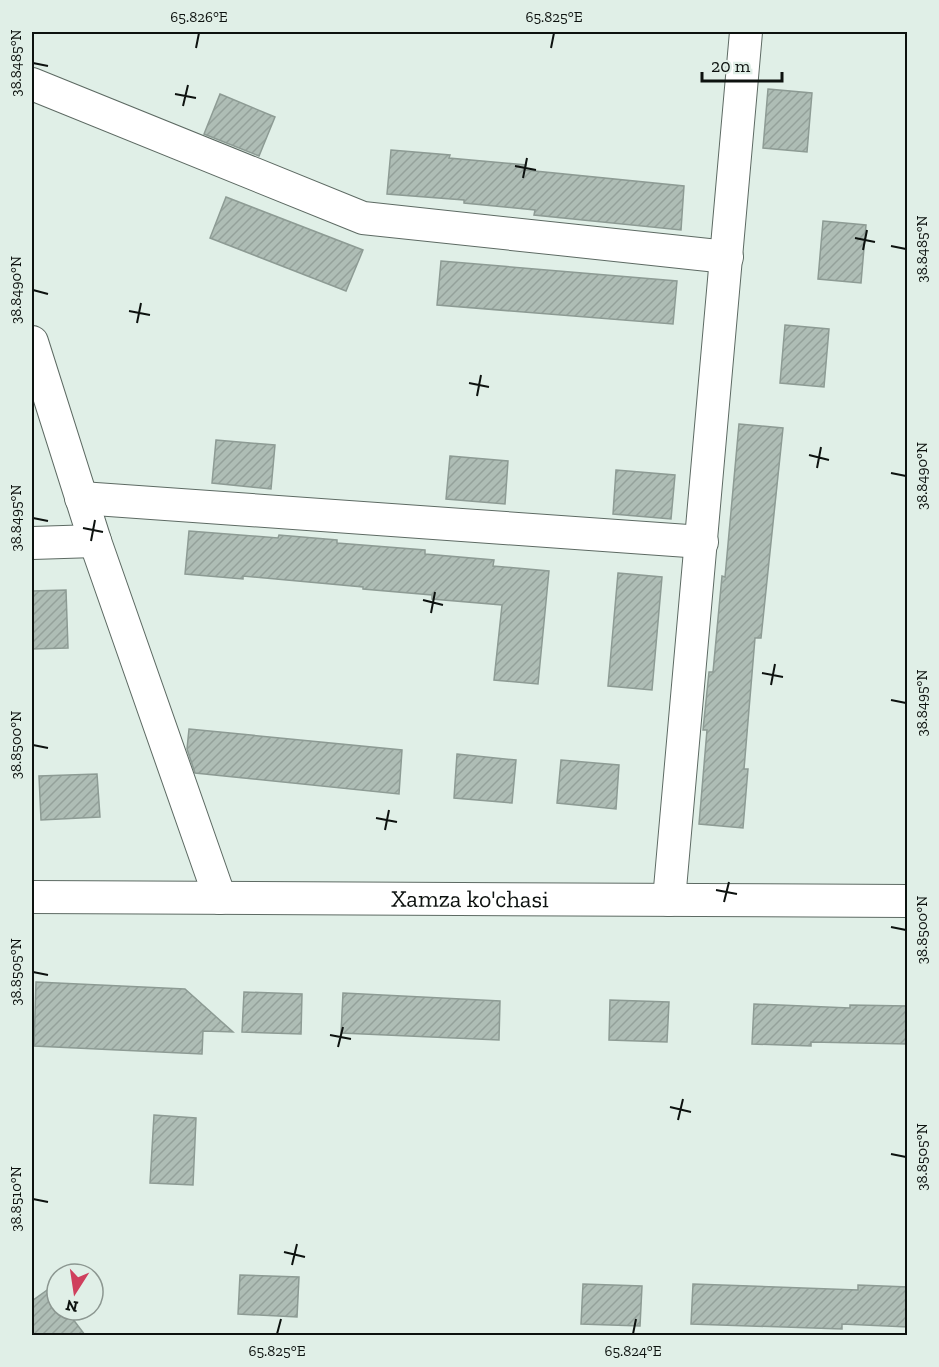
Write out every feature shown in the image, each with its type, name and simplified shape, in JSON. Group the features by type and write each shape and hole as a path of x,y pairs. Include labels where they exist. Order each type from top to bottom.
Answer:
{"street":[{"path":"669,900 746,32"},
{"path":"32,84 363,218 727,257"},
{"path":"32,342 95,541 220,898"},
{"path":"81,498 702,542"},
{"path":"32,543 95,541"},
{"name":"Xamza ko'chasi","path":"32,897 908,901"}],"building":[{"path":"768,89 812,93 807,152 763,148"},
{"path":"220,94 275,117 259,156 204,134"},
{"path":"391,150 526,165 525,170 684,186 681,230 534,215 535,210 464,203 464,200 387,194"},
{"path":"226,197 363,250 346,291 210,238"},
{"path":"823,221 866,225 861,283 818,279"},
{"path":"441,261 677,281 673,324 437,305"},
{"path":"785,325 829,329 824,387 780,383"},
{"path":"739,424 783,428 761,638 755,638 744,769 748,769 743,828 699,824 707,730 703,730 709,672 713,672 722,576 725,577"},
{"path":"216,440 275,445 271,489 212,483"},
{"path":"450,456 508,461 505,504 446,499"},
{"path":"616,470 675,475 671,519 613,514"},
{"path":"189,531 337,540 337,543 425,550 425,554 494,560 493,566 549,571 538,684 494,680 502,605 432,599 432,595 363,589 363,587 243,576 243,579 185,574"},
{"path":"618,573 662,577 652,690 608,686"},
{"path":"66,590 68,648 32,649 32,591"},
{"path":"189,729 402,750 399,794 195,773 187,749"},
{"path":"457,754 516,760 512,803 454,798"},
{"path":"561,760 619,765 616,809 557,803"},
{"path":"97,774 100,817 41,820 39,776"},
{"path":"36,982 185,989 233,1032 203,1031 202,1054 34,1046"},
{"path":"244,992 302,994 301,1034 242,1032"},
{"path":"343,993 500,1001 499,1040 341,1033"},
{"path":"610,1000 669,1002 667,1042 609,1040"},
{"path":"754,1004 850,1008 850,1005 908,1006 908,1044 811,1042 811,1046 752,1044"},
{"path":"154,1115 196,1118 193,1185 150,1183"},
{"path":"240,1275 299,1277 297,1317 238,1314"},
{"path":"583,1284 642,1286 640,1326 581,1324"},
{"path":"693,1284 858,1290 858,1285 908,1287 908,1327 842,1324 842,1329 691,1324"},
{"path":"45,1292 45,1322 75,1322 85,1335 32,1335 32,1301"}]}
